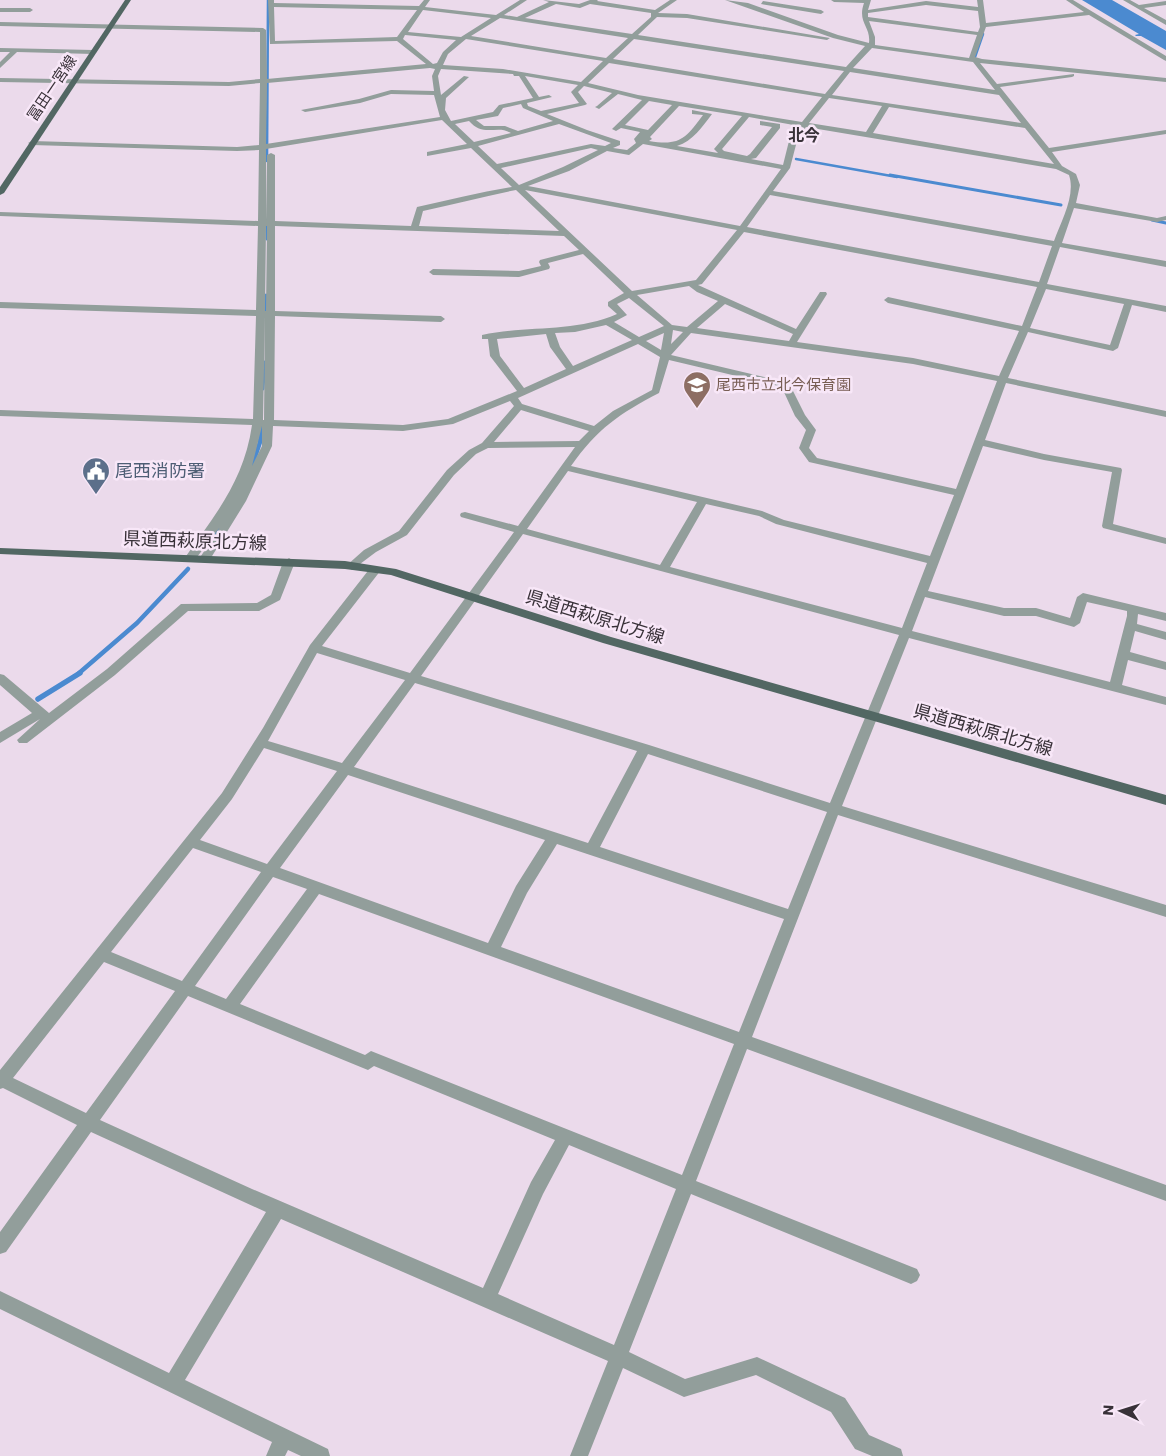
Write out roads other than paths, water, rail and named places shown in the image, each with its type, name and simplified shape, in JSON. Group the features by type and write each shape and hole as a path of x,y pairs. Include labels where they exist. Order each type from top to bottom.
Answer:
{"main road":[{"name":"冨田一宮線","path":"0,193 32,142 128,0"},
{"name":"県道西萩原北方線","path":"0,551 289,562 352,566 392,572 607,640 1166,800"}],"street":[{"path":"401,36 427,0"},
{"path":"524,0 463,38 445,53 435,76 440,108 447,120 566,234 630,294 669,327"},
{"path":"546,0 580,6 592,1 655,14 687,16 976,60 1166,80"},
{"path":"542,114 583,104 574,92 635,37 655,14 674,0"},
{"path":"728,0 826,28 855,41"},
{"path":"523,393 495,356 489,337 550,331 607,322 623,314 611,304 630,294 698,282 742,228 786,168 794,137 848,70 873,43 873,38 864,15 868,0 832,2"},
{"path":"980,0 983,25 972,58 976,60 1050,150 1058,162 1058,167"},
{"path":"1069,0 1166,59"},
{"path":"1126,0 1166,23"},
{"path":"864,15 924,1 980,10"},
{"path":"518,19 555,2"},
{"path":"738,2 764,3 822,15 818,4"},
{"path":"206,559 241,502 260,465 267,446 262,423 260,391 265,314 268,81 272,44 272,3 420,8 518,19 1002,94"},
{"path":"1139,7 1166,3"},
{"path":"0,10 30,10"},
{"path":"983,25 1090,13"},
{"path":"864,15 980,34"},
{"path":"0,24 263,30 268,81"},
{"path":"401,36 429,66"},
{"path":"272,44 401,36 463,38 1029,126"},
{"path":"0,50 93,52"},
{"path":"0,66 15,51"},
{"path":"0,80 222,84 429,66 520,73 586,83 708,114 684,142 675,145 650,140 646,137 676,106"},
{"path":"438,67 466,77 516,75 520,73"},
{"path":"998,86 1091,72"},
{"path":"520,73 537,98"},
{"path":"440,108 441,100 446,93 466,77"},
{"path":"998,86 1002,94 1050,150"},
{"path":"305,110 360,101 391,92 437,92"},
{"path":"599,107 616,92"},
{"path":"32,142 237,149 267,147 447,120 471,119 495,114 501,106 549,97"},
{"path":"605,139 648,98"},
{"path":"414,229 420,209 452,203 475,195 518,187 566,169 617,143 558,122 525,107 523,102"},
{"path":"868,135 887,104"},
{"path":"579,1456 834,809 922,592 1075,194 1072,174 1058,167 804,124 676,106"},
{"path":"745,117 777,126 753,156 747,158 722,153 718,149 745,117"},
{"path":"471,119 478,127 486,130 505,127 516,133"},
{"path":"430,154 509,137 516,133 558,122"},
{"path":"620,126 645,131 638,139 641,142 786,168"},
{"path":"1050,150 1166,132"},
{"path":"496,167 591,146 630,153 641,142"},
{"path":"518,187 1166,309"},
{"path":"768,192 1166,264"},
{"path":"1072,205 1163,220"},
{"path":"0,214 566,234"},
{"path":"433,272 519,274 546,267 543,262 584,251"},
{"path":"692,284 797,333"},
{"path":"791,345 823,294"},
{"path":"665,356 689,330 723,300"},
{"path":"888,300 1113,348 1129,302"},
{"path":"0,305 441,318"},
{"path":"607,322 665,356 782,384 787,389 800,416 811,430 804,448 813,460 960,493"},
{"path":"0,1246 271,869 472,598 582,444 594,429 612,414 656,391 665,356 669,327"},
{"path":"0,413 403,428 426,426 450,422 512,398 669,327 913,361 1166,414"},
{"path":"550,331 555,347 571,370"},
{"path":"512,398 519,406 594,429"},
{"path":"486,445 519,406"},
{"path":"190,559 209,534 236,490 262,423"},
{"path":"980,442 1044,457 1117,470 1107,526 1166,541"},
{"path":"352,566 363,555 400,535 413,522 459,463 478,448 486,445 582,444"},
{"path":"566,468 762,514 780,522 934,560"},
{"path":"663,569 704,501"},
{"path":"465,515 663,569 1166,700"},
{"path":"0,738 45,717 111,672 185,607 259,607 276,597 289,562"},
{"path":"376,570 314,648 261,743 227,796 1,1081 87,1124 277,1209 619,1355 684,1388 758,1366 838,1405 862,1442 894,1456"},
{"path":"922,592 1004,612 1036,612 1074,623 1083,597 1166,617"},
{"path":"1115,687 1124,655 1132,609"},
{"path":"1130,626 1166,636"},
{"path":"314,648 645,748 834,809 1166,911"},
{"path":"1124,655 1166,666"},
{"path":"0,678 45,717"},
{"path":"23,740 45,717"},
{"path":"261,743 346,769 792,916"},
{"path":"591,851 645,748"},
{"path":"492,950 521,890 553,838"},
{"path":"192,842 1166,1193"},
{"path":"229,1007 317,886"},
{"path":"102,955 368,1063 371,1058 911,1275"},
{"path":"488,1299 537,1188 566,1136"},
{"path":"173,1383 277,1209"},
{"path":"0,1300 321,1456"},
{"path":"275,1456 284,1438"}],"water":[{"path":"1082,0 1112,0 1166,31 1166,50 1141,36 1136,36 1139,34"}],"waterway":[{"path":"267,161 268,0"},
{"path":"975,57 983,34"},
{"path":"796,159 897,177"},
{"path":"890,175 1061,205"},
{"path":"267,220 267,239"},
{"path":"1152,220 1166,223"},
{"path":"266,295 266,316"},
{"path":"263,389 265,362"},
{"path":"250,472 260,442 262,425"},
{"path":"207,546 218,529"},
{"path":"78,674 137,623 188,569"},
{"path":"38,699 80,673"}],"place":[{"name":"尾西市立北今保育園","path":"697,409"},
{"name":"尾西消防署","path":"96,495"}],"district":[{"name":"北今","path":"804,135"}]}
